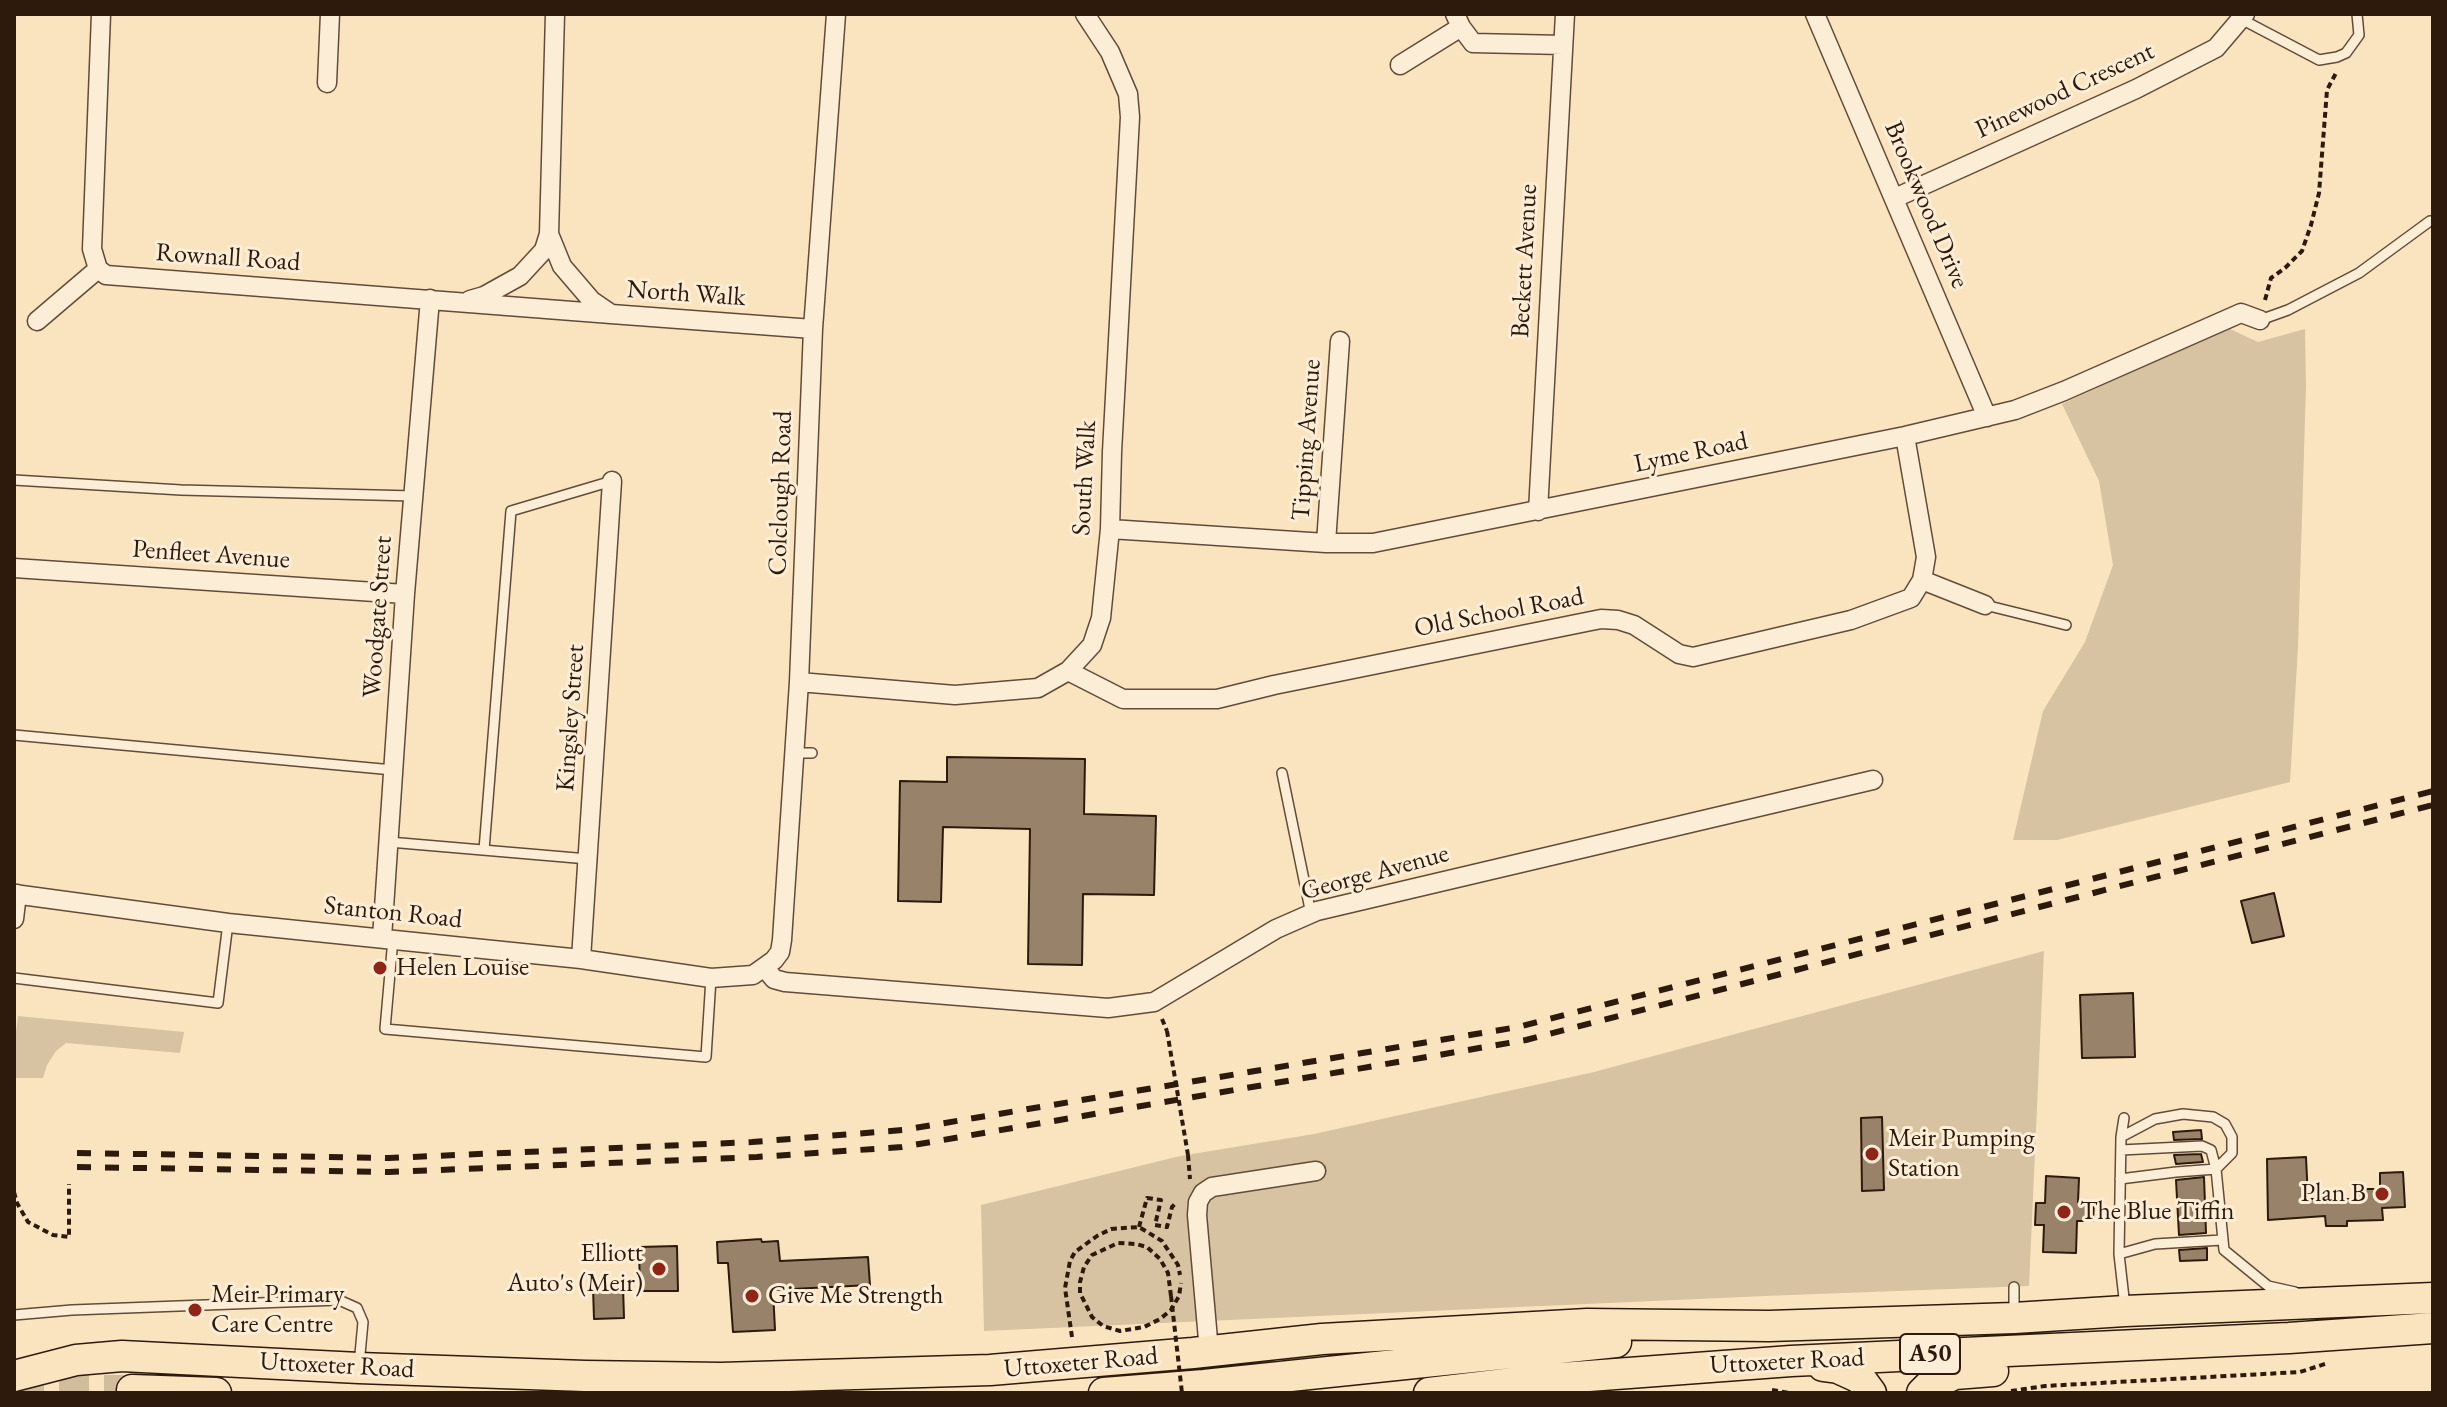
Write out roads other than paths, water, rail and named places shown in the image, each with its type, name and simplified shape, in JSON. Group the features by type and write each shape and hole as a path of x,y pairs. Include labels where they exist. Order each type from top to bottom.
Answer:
{"highway":[{"name":"Uttoxeter Road","path":"14,1376 76,1360 122,1356 585,1376 721,1378 990,1370 1322,1339 1587,1324 1769,1326 2433,1298"},
{"name":"A50","path":"1104,1393 1769,1326"},
{"name":"Uttoxeter Road","path":"1429,1393 1548,1379 1791,1361 2289,1338 2433,1328"},
{"path":"1922,1393 1929,1386 1955,1374 2076,1366 2289,1338"},
{"path":"1791,1361 1838,1368 1860,1378 1871,1393"},
{"path":"132,1390 216,1393"}],"street":[{"path":"37,321 98,269 92,249 101,14"},
{"path":"327,83 330,14"},
{"name":"North Walk","path":"555,14 549,234 562,266 592,301 611,314 813,329"},
{"name":"Colclough Road","path":"765,968 780,952 803,753 799,682 813,329 836,14"},
{"name":"South Walk","path":"799,682 955,695 1038,688 1068,671 1092,645 1101,618 1110,529 1130,117 1128,94 1110,52 1085,14"},
{"name":"Beckett Avenue","path":"1538,511 1565,14"},
{"name":"Brookwood Drive","path":"1815,14 1987,417"},
{"name":"Pinewood Crescent","path":"1895,198 2136,89 2216,48 2243,16"},
{"path":"1400,65 1458,20 1473,43 1563,45"},
{"path":"464,302 484,296 520,276 544,250 549,234"},
{"name":"Rownall Road","path":"98,269 106,275 611,314"},
{"name":"Woodgate Street","path":"388,939 389,842 405,594 430,299"},
{"name":"Lyme Road","path":"1110,529 1326,543 1373,543 1905,436 2015,410 2241,313 2260,320"},
{"name":"Tipping Avenue","path":"1326,543 1340,341"},
{"path":"1905,436 1926,557 1922,580 1985,605"},
{"name":"Kingsley Street","path":"581,959 612,481"},
{"name":"Penfleet Avenue","path":"14,568 405,594"},
{"name":"Old School Road","path":"1068,671 1123,699 1217,699 1601,619 1634,625 1679,654 1693,657 1851,620 1911,598 1922,580"},
{"name":"George Avenue","path":"765,968 774,979 785,982 1108,1008 1128,1007 1154,1002 1276,929 1311,914 1873,780"},
{"path":"14,919 16,894"},
{"name":"Stanton Road","path":"16,894 228,923 581,959 711,978 753,975 765,968"},
{"path":"1223,1350 1197,1215 1198,1202 1203,1193 1212,1187 1316,1171"}],"lane":[{"path":"2243,16 2319,60 2346,53 2359,35 2357,14"},
{"path":"2260,320 2288,310 2359,273 2430,221"},
{"path":"14,480 181,490 413,496"},
{"path":"484,850 511,511 612,481"},
{"path":"1985,605 2066,625"},
{"path":"14,735 394,770"},
{"path":"1282,773 1311,914"},
{"path":"389,842 588,859"},
{"path":"14,978 218,1003 228,923"},
{"path":"388,939 385,1029 706,1057 711,978"},
{"path":"2120,1179 2216,1169 2232,1153 2232,1137 2225,1124 2213,1117 2183,1114 2155,1119 2121,1137"},
{"path":"2124,1118 2119,1254 2125,1311"},
{"path":"2121,1150 2202,1146 2211,1150 2216,1169 2224,1250 2268,1286 2337,1302"},
{"path":"2119,1254 2155,1244 2222,1240"},
{"path":"2014,1287 2014,1318"},
{"path":"14,1315 339,1300 357,1308 363,1322 359,1368"}],"tunnel":[{"path":"14,1390 132,1390"}],"railway":[{"path":"77,1153 389,1158 752,1142 903,1130 1518,1027 2433,791"},
{"path":"77,1167 389,1172 757,1157 902,1147 1526,1040 2433,805"}],"place":[{"name":"Helen Louise","path":"380,968"},
{"name":"Meir Pumping Station","path":"1872,1154"},
{"name":"Plan B","path":"2382,1194"},
{"name":"The Blue Tiffin","path":"2064,1212"},
{"name":"Elliott Auto's (Meir)","path":"659,1269"},
{"name":"Give Me Strength","path":"752,1296"},
{"name":"Meir Primary Care Centre","path":"195,1310"}]}
